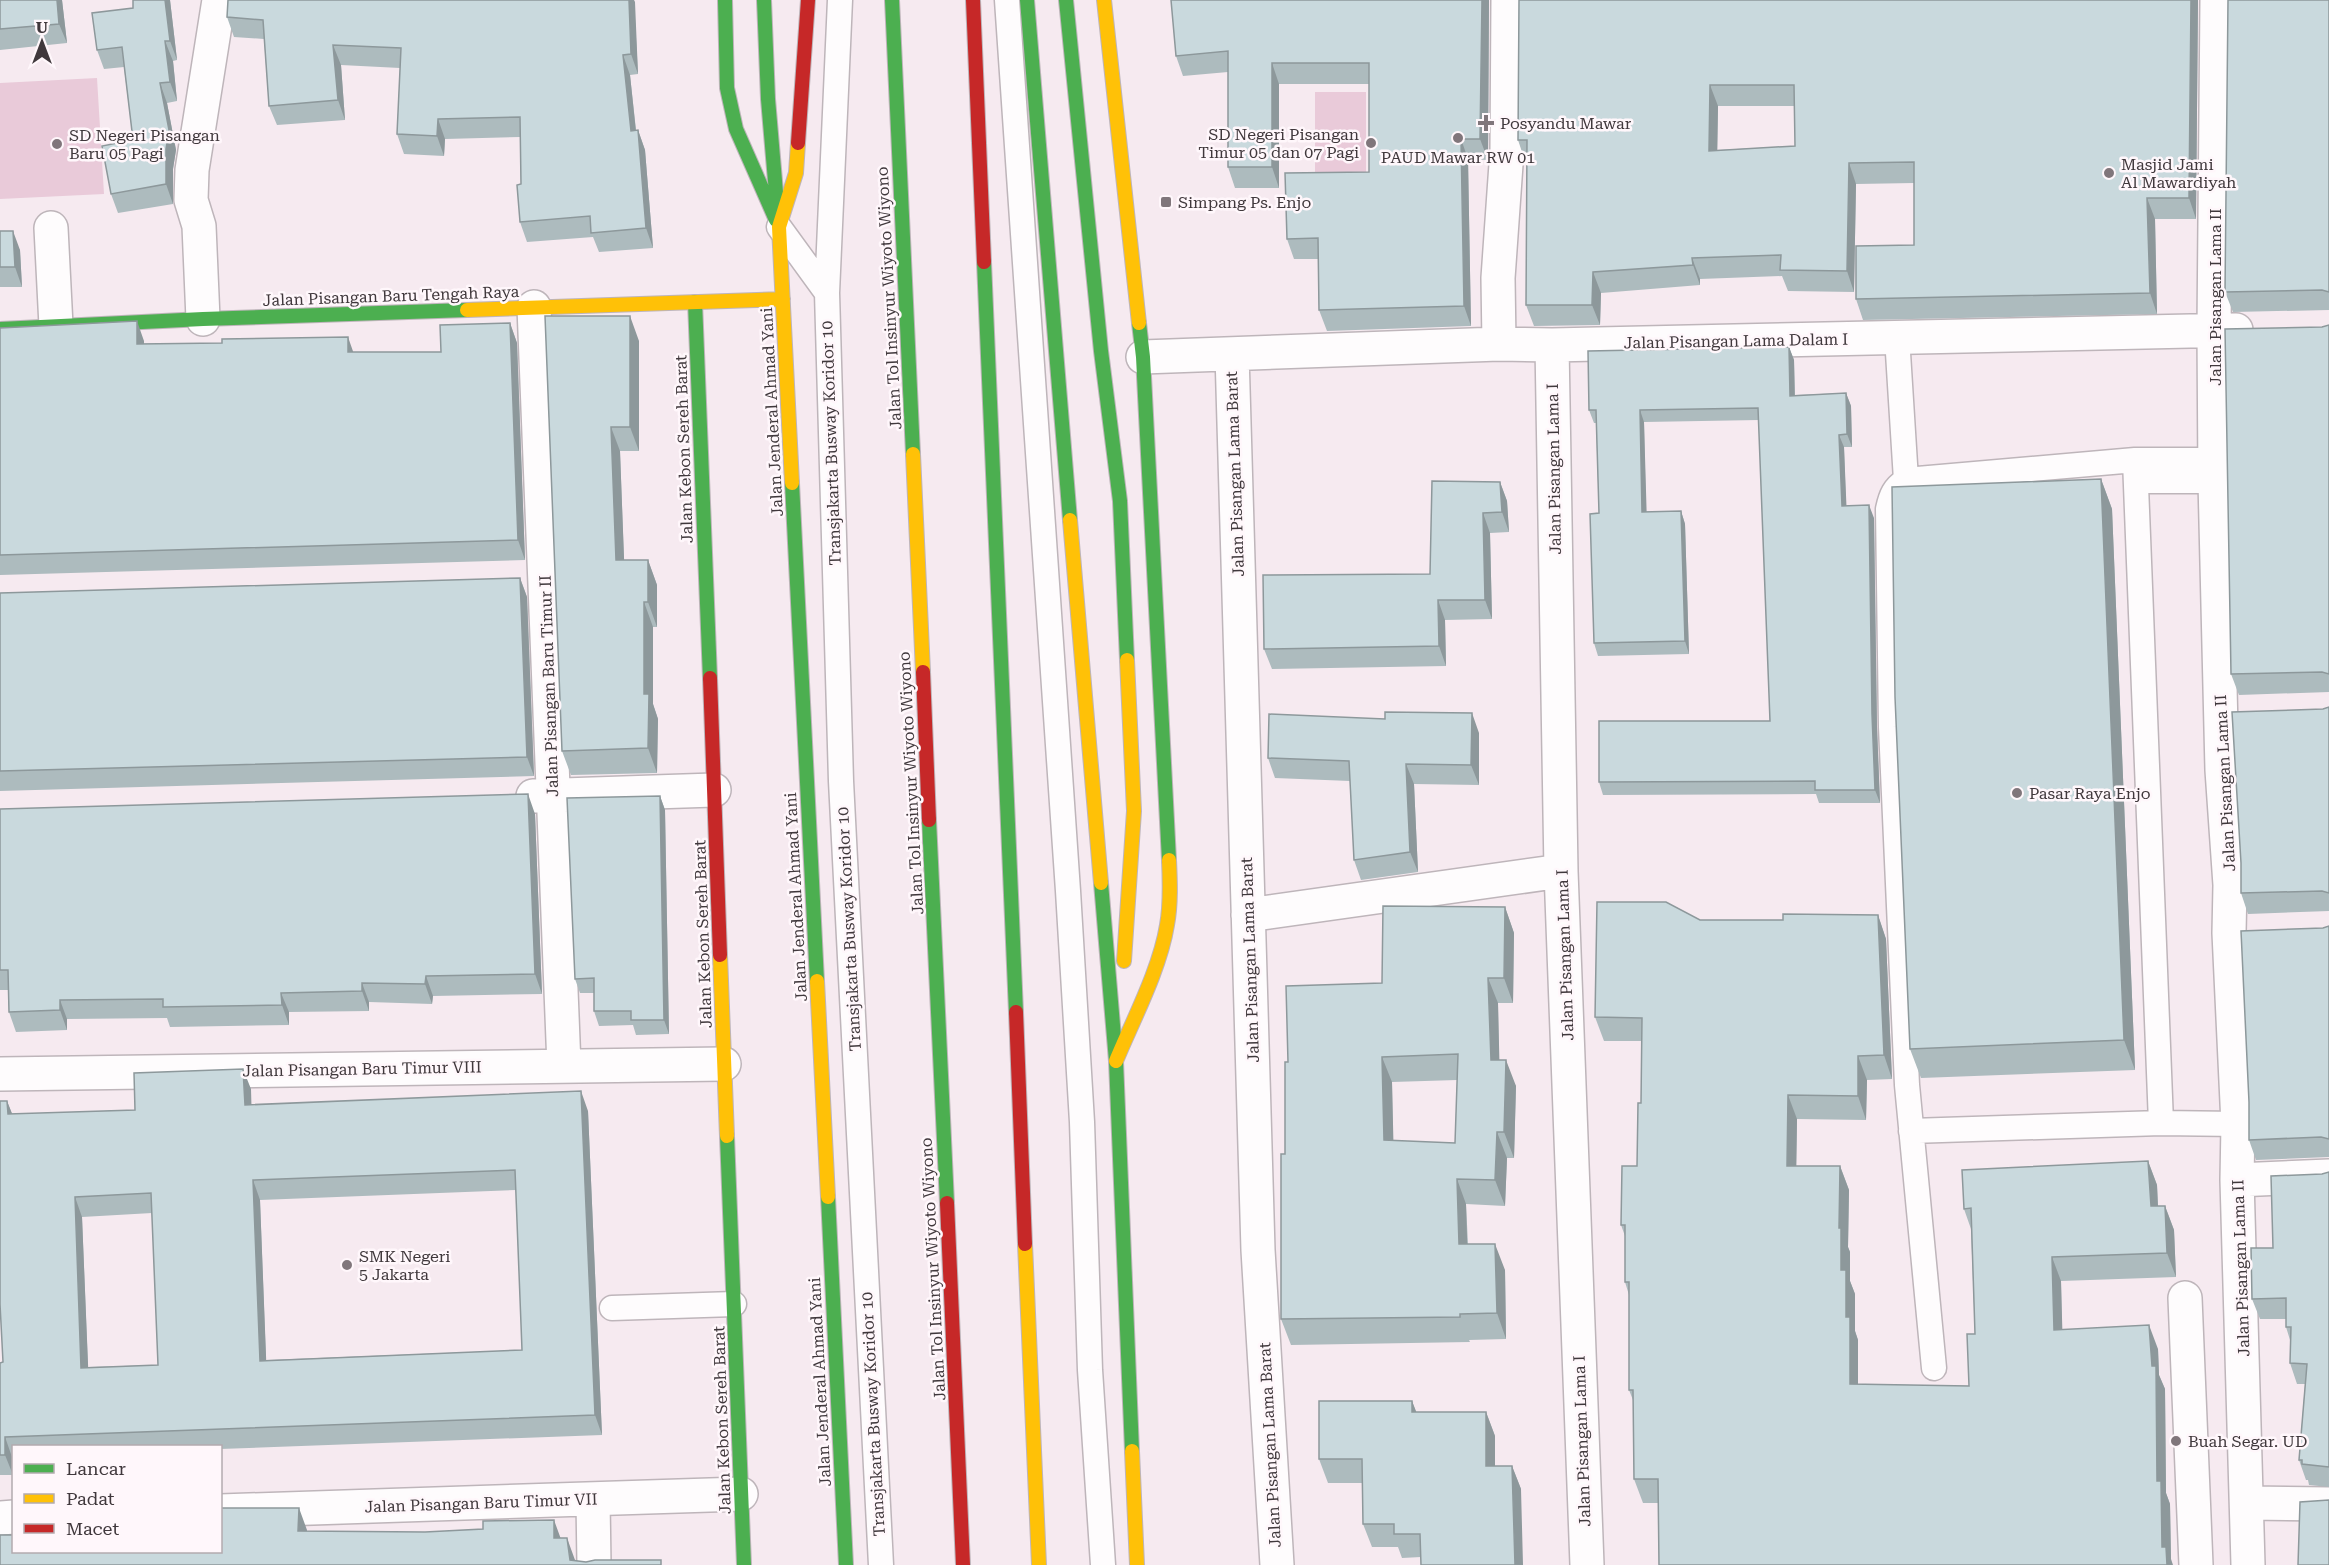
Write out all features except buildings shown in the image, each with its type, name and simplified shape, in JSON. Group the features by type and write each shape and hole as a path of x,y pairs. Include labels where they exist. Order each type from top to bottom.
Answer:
{"main road":[{"name":"Jalan Jenderal Ahmad Yani","path":"725,0 727,88 736,129 779,227"},
{"path":"764,0 768,99 779,227"},
{"name":"Jalan Jenderal Ahmad Yani","path":"808,0 796,172 779,227 846,1565"},
{"name":"Jalan Tol Insinyur Wiyoto Wiyono","path":"892,0 963,1565"},
{"path":"973,0 1039,1565"},
{"path":"1027,0 1116,1062 1137,1565"},
{"path":"1066,0 1101,351 1120,501 1134,811 1116,1062"},
{"path":"1104,0 1143,357 1170,886 1167,926 1152,975 1116,1062"},
{"name":"Jalan Pisangan Baru Tengah Raya","path":"0,329 203,319 783,299"},
{"name":"Jalan Kebon Sereh Barat","path":"695,302 744,1565"}],"street":[{"path":"203,319 199,226 191,200 192,170 219,0"},
{"path":"1499,344 1498,278 1507,150 1508,0"},
{"name":"Jalan Pisangan Lama II","path":"2217,0 2215,470 2224,813 2230,885 2229,933 2238,1124 2237,1180 2248,1565"},
{"path":"51,228 56,326"},
{"name":"Jalan Pisangan Baru Timur II","path":"534,307 564,1066"},
{"name":"Jalan Pisangan Lama Dalam I","path":"1143,357 1499,344 1552,345 2260,330"},
{"name":"Jalan Pisangan Lama I","path":"1552,345 1562,871 1587,1565"},
{"name":"Jalan Pisangan Lama Barat","path":"1232,354 1258,1250 1277,1565"},
{"path":"510,579 545,578"},
{"path":"2221,714 2253,713"},
{"path":"506,797 714,790"},
{"path":"1248,915 1562,871"},
{"path":"2229,933 2262,932"},
{"name":"Jalan Pisangan Baru Timur VIII","path":"0,1074 724,1064"},
{"path":"2237,1180 2329,1176"},
{"path":"2185,1298 2196,1565"},
{"name":"Jalan Pisangan Baru Timur VII","path":"222,1511 741,1494"},
{"path":"592,1500 594,1565"},
{"path":"2247,1503 2329,1504"}],"lane":[{"name":"Transjakarta Busway Koridor 10","path":"840,0 827,293 841,781 881,1565"},
{"path":"1008,0 1041,472 1082,1122 1090,1370 1103,1565"},
{"path":"779,227 827,293"},
{"path":"1897,337 1906,480"},
{"path":"2136,470 2161,1123"},
{"path":"1934,1368 1907,1085 1891,727 1888,509 1890,496 1896,487 1906,480 2136,470 2215,470"},
{"path":"1082,1122 1116,1062"},
{"path":"1911,1131 2161,1123 2238,1124"},
{"path":"612,1308 734,1304"}],"shaded area":[{"path":"97,78 104,194 0,199 0,83"},
{"path":"1315,92 1366,92 1366,179 1315,179"}],"traffic: fast":[{"path":"725,0 727,88 736,129 776,220"},
{"path":"764,0 768,99 777,204"},
{"path":"892,0 913,454"},
{"path":"1027,0 1070,520"},
{"path":"1066,0 1101,351 1120,501 1127,660"},
{"path":"984,262 1016,1012"},
{"path":"695,302 710,678"},
{"path":"0,329 467,310"},
{"path":"1139,323 1143,357 1169,860"},
{"path":"792,483 817,981"},
{"path":"929,820 947,1203"},
{"path":"1101,883 1116,1061 1132,1451"},
{"path":"727,1136 744,1565"},
{"path":"828,1197 846,1565"}],"traffic: slow":[{"path":"1104,0 1139,323"},
{"path":"792,483 779,227 796,173 798,143"},
{"path":"467,310 783,299"},
{"path":"913,454 923,672"},
{"path":"1070,520 1101,883"},
{"path":"1124,961 1134,811 1127,660"},
{"path":"1116,1061 1152,977 1163,942 1169,909 1169,860"},
{"path":"720,955 727,1136"},
{"path":"817,981 828,1197"},
{"path":"1025,1244 1039,1565"},
{"path":"1132,1451 1137,1565"}],"traffic: jam":[{"path":"798,143 808,0"},
{"path":"973,0 984,262"},
{"path":"923,672 929,820"},
{"path":"710,678 720,955"},
{"path":"1016,1012 1025,1244"},
{"path":"947,1203 963,1565"}],"place":[{"name":"Posyandu Mawar","path":"1486,123"},
{"name":"PAUD Mawar RW 01","path":"1458,138"},
{"name":"SD Negeri Pisangan Timur 05 dan 07 Pagi","path":"1371,143"},
{"name":"SD Negeri Pisangan Baru 05 Pagi","path":"57,144"},
{"name":"Masjid Jami Al Mawardiyah","path":"2109,173"},
{"name":"Simpang Ps. Enjo","path":"1166,202"},
{"name":"Pasar Raya Enjo","path":"2017,793"},
{"name":"SMK Negeri 5 Jakarta","path":"347,1265"},
{"name":"Buah Segar. UD","path":"2176,1441"}]}
